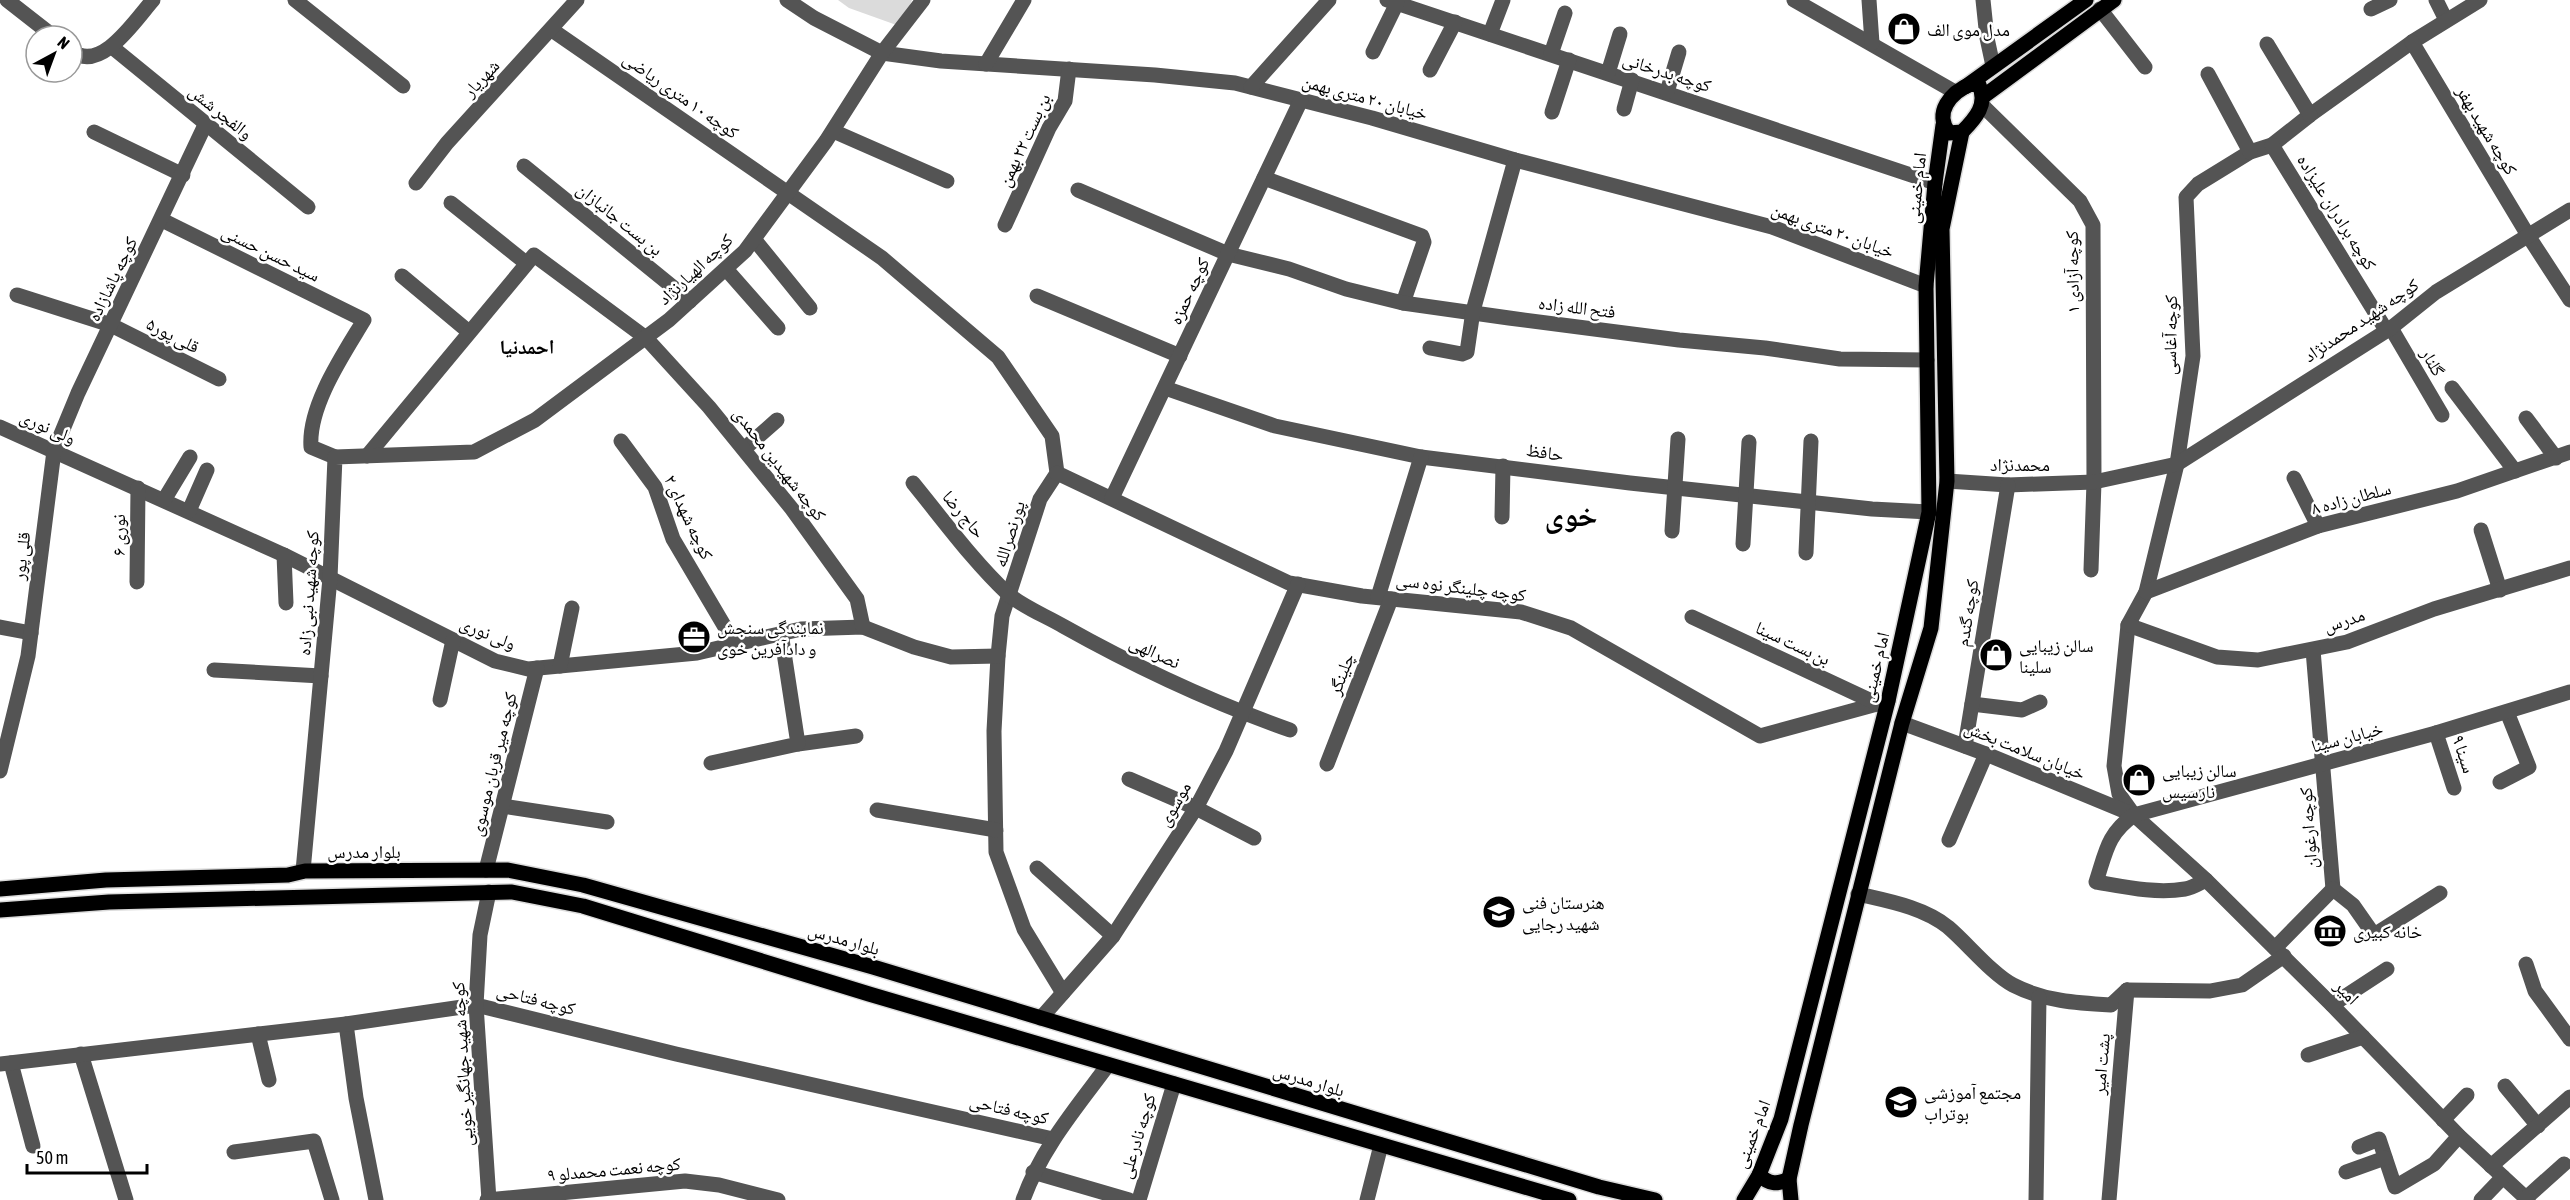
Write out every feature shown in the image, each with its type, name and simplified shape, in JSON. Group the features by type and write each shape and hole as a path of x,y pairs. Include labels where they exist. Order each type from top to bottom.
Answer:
{"main road":[{"path":"1960,89 1993,66 2067,6 2086,0"},
{"path":"1942,125 1949,133 1962,132 1973,120 1983,100 2114,0"},
{"path":"1960,89 1979,85 1983,100"},
{"name":"امام خمینی","path":"1744,1200 1759,1174 1781,1119 1929,512 1926,286 1943,113 1960,89"},
{"name":"امام خمینی","path":"1791,1200 1789,1179 1858,894 1902,723 1931,628 1947,481 1942,229 1962,132"},
{"name":"بلوار مدرس","path":"0,889 106,880 288,875 303,871 508,870 583,885 873,967 1588,1184 1655,1200"},
{"path":"0,910 121,902 512,892 583,906 869,994 1569,1200"},
{"path":"1759,1174 1773,1183 1781,1183 1789,1179"}],"street":[{"path":"7,0 37,24"},
{"path":"84,56 93,57 112,47 153,0"},
{"path":"295,0 403,86"},
{"name":"شهریار","path":"416,183 447,143 577,0"},
{"name":"خیابان ۲۰ متری بهمن","path":"787,0 814,18 882,53 941,62 1155,75 1235,83 1251,87 1372,118 1515,160 1772,227 1926,286"},
{"name":"کوچه الهیارنژاد","path":"367,456 474,452 535,420 646,338 745,251 833,131 882,53 923,0"},
{"path":"986,64 1024,0"},
{"path":"1251,87 1329,0"},
{"path":"1490,34 1503,0"},
{"path":"1794,0 1960,89"},
{"path":"1869,0 1872,43"},
{"path":"1983,0 1993,66"},
{"path":"2371,9 2390,0"},
{"path":"2436,0 2446,20"},
{"name":"کوچه آغاسی","path":"2134,814 2120,794 2114,766 2128,625 2146,592 2176,464 2193,356 2186,197 2198,184 2250,152 2272,145 2412,42 2481,0"},
{"path":"1373,52 1392,2"},
{"name":"کوچه بدرخانی","path":"1392,2 1431,7 1455,22 1935,183"},
{"path":"2100,9 2145,67"},
{"path":"1551,54 1565,13"},
{"path":"1430,70 1455,22"},
{"name":"کوچه ۱۰ متری ریاضی","path":"552,30 788,193"},
{"path":"1608,73 1620,34"},
{"name":"کوچه شهید بهفر","path":"2412,42 2529,237 2570,300"},
{"path":"2267,44 2310,115"},
{"name":"والفجر شش","path":"112,47 308,207"},
{"path":"1667,92 1679,52"},
{"path":"1552,112 1569,60"},
{"name":"بن بست ۲۲ بهمن","path":"1005,225 1049,128 1065,100 1069,69"},
{"path":"2208,74 2250,152"},
{"path":"1624,109 1632,80"},
{"name":"کوچه حمزه","path":"1112,498 1301,100"},
{"name":"کوچه آزادی ۱","path":"1983,100 2080,201 2092,225 2094,482 2091,570"},
{"name":"کوچه پاشازاده","path":"54,451 78,393 162,220 205,125"},
{"path":"833,131 947,181"},
{"path":"94,132 183,175"},
{"name":"کوچه برادران علیزاده","path":"2272,145 2389,329"},
{"path":"1430,348 1462,354 1467,352 1473,311 1515,160"},
{"name":"بن بست جانبازان","path":"524,166 690,301"},
{"path":"1264,178 1422,236 1424,242 1403,303"},
{"name":"فتح الله زاده","path":"1078,190 1228,254 1289,269 1346,289 1403,303 1473,311 1521,320 1765,348 1840,359 1927,360"},
{"path":"788,193 882,258 998,357 1052,436 1057,473"},
{"path":"335,457 367,456 526,263 451,203"},
{"name":"کوچه شهید محمدنژاد","path":"2176,464 2389,329 2445,287 2570,210"},
{"name":"سید حسن حسنی","path":"162,220 364,320 335,369 317,412 310,437 311,447 335,457"},
{"path":"754,239 810,308"},
{"name":"کوچه شهیدین محمدی","path":"526,263 534,255 646,338 744,449 792,509 857,598 863,627"},
{"path":"726,268 778,328"},
{"path":"402,276 469,332"},
{"name":"قلی پور۵","path":"17,295 111,326 219,379"},
{"path":"1037,296 1180,356"},
{"name":"گلنار","path":"2389,329 2442,415"},
{"name":"حافظ","path":"1165,388 1275,426 1421,457 1674,488 1929,512"},
{"path":"2452,388 2515,471"},
{"path":"2526,418 2563,455"},
{"path":"744,449 777,420"},
{"name":"ولی نوری","path":"0,427 284,555 495,661 528,669 697,653 801,629 863,627 914,647 951,657 998,656"},
{"path":"1672,531 1678,439"},
{"name":"کوچه شهدای ۲","path":"621,441 655,487 673,538 735,644"},
{"path":"1806,553 1811,441"},
{"path":"1743,544 1749,442"},
{"name":"قلی پور","path":"0,771 4,737 28,656 54,451"},
{"name":"سلطان زاده ۸","path":"2146,592 2318,526 2457,491 2563,455"},
{"path":"164,500 190,457"},
{"name":"کوچه شهید نبی زاده","path":"303,871 330,578 335,457"},
{"name":"چلینگر","path":"1327,764 1385,598 1421,457"},
{"name":"محمدنژاد","path":"1947,481 2008,485 2094,482 2176,464"},
{"path":"1502,517 1503,466"},
{"path":"189,511 207,470"},
{"name":"کوچه چلینگر نوه سی","path":"1057,473 1289,583 1385,598 1521,612 1571,628 1760,736 1883,703"},
{"name":"پورنصرالله","path":"1057,473 1040,499 1002,616 994,731 996,852 1024,929 1063,993"},
{"path":"2294,478 2318,526"},
{"name":"حاج رضا","path":"913,483 963,545 1010,595"},
{"name":"کوچه گندم","path":"1965,746 2008,485"},
{"name":"نوری ۶","path":"137,582 138,488"},
{"path":"2481,530 2500,590"},
{"path":"284,555 286,603"},
{"name":"مدرس","path":"2128,625 2217,657 2258,660 2347,642 2434,609 2570,568"},
{"name":"موسوی","path":"1041,1018 1113,936 1196,808 1226,751 1298,584"},
{"name":"نصرالهی","path":"1010,595 1116,656 1241,712 1290,730"},
{"path":"560,666 572,608"},
{"name":"بن بست سینا","path":"1692,617 1883,703"},
{"path":"0,627 31,633"},
{"path":"781,633 798,744"},
{"path":"440,700 453,640"},
{"name":"کوچه ارغوان","path":"2313,650 2333,889"},
{"name":"کوچه میر قربان موسوی","path":"486,870 537,668"},
{"path":"214,670 321,676"},
{"name":"خیابان سینا","path":"2134,814 2436,733 2570,692"},
{"path":"1972,705 2022,710 2040,702"},
{"path":"2500,782 2529,767 2507,712"},
{"name":"خیابان سلامت بخش","path":"1902,723 1986,754 2134,814"},
{"name":"سینا ۹","path":"2436,733 2454,788"},
{"path":"711,763 798,744 856,736"},
{"path":"1949,840 1986,754"},
{"path":"1129,779 1196,808 1254,838"},
{"path":"502,806 607,822"},
{"path":"877,810 996,830"},
{"path":"2134,814 2112,834 2096,882 2135,889 2157,890 2186,889 2206,880"},
{"name":"امیر","path":"2134,814 2206,880 2459,1136 2527,1199"},
{"path":"1037,868 1113,936"},
{"path":"1858,894 1893,902 1928,915 1946,925 2010,984 2039,997 2073,1003 2111,1005 2127,990 2210,991 2241,985 2279,952 2333,889 2353,905 2374,935 2440,894"},
{"name":"کوچه شهید جهانگیر خویی","path":"488,1200 476,1005 480,935 489,892"},
{"path":"2526,964 2535,991 2570,1039"},
{"path":"2332,1005 2387,969"},
{"name":"پشت امیر","path":"2109,1200 2127,990"},
{"path":"2036,1200 2039,997"},
{"name":"کوچه فتاحی","path":"6,1064 346,1024 476,1005 676,1054 1053,1139"},
{"path":"346,1024 356,1098 376,1200"},
{"path":"258,1034 269,1080"},
{"path":"2308,1055 2363,1037"},
{"path":"81,1054 126,1200"},
{"path":"6,1064 33,1146"},
{"path":"1023,1200 1033,1172 1053,1139 1108,1065"},
{"name":"کوچه نادرعلی","path":"1138,1200 1174,1084"},
{"path":"2505,1086 2538,1126"},
{"path":"2443,1120 2468,1095"},
{"path":"2481,1200 2497,1172 2538,1126 2570,1097"},
{"path":"2359,1147 2379,1138 2395,1187 2434,1164 2459,1136"},
{"path":"234,1152 314,1141 332,1200"},
{"path":"1367,1200 1381,1145"},
{"path":"2346,1172 2385,1158"},
{"path":"2527,1199 2565,1164"},
{"path":"1033,1172 1129,1200"},
{"name":"کوچه نعمت محمدلو ۹","path":"488,1200 595,1195 684,1181 719,1185 770,1199"}],"shaded area":[{"path":"838,0 912,0 902,27 849,8"}],"place":[{"name":"مدل موی الف","path":"1904,29"},
{"name":"نمایندگی سنجش و دادآفرین خوی","path":"694,637"},
{"name":"سالن زیبایی سلینا","path":"1996,655"},
{"name":"سالن زیبایی نارسیس","path":"2139,780"},
{"name":"هنرستان فنی شهید رجایی","path":"1499,912"},
{"name":"خانه کبیری","path":"2330,931"},
{"name":"مجتمع آموزشی بوتراب","path":"1901,1102"}],"district":[{"name":"احمدنیا","path":"527,346"},
{"name":"خوی","path":"1571,515"}]}
